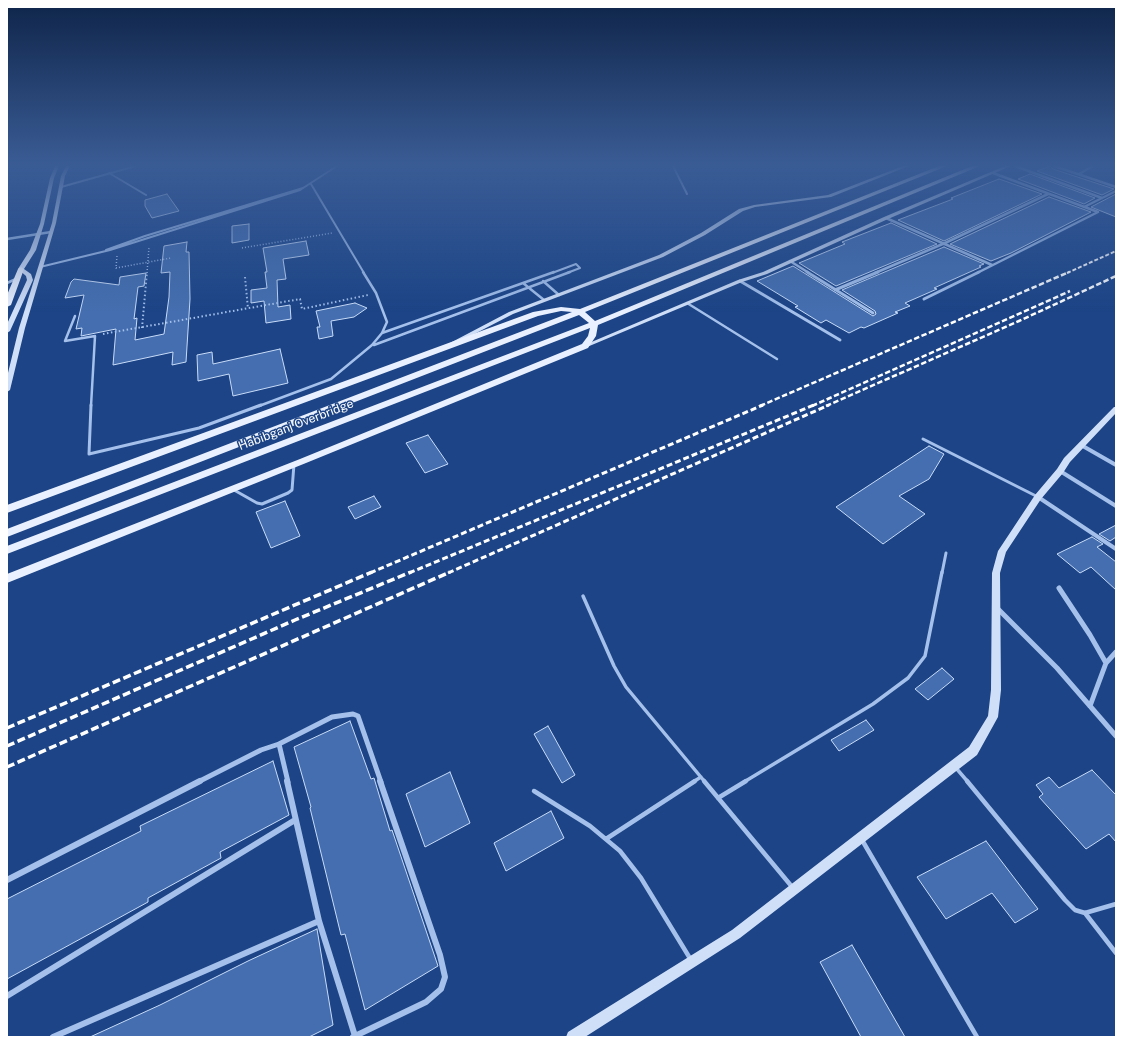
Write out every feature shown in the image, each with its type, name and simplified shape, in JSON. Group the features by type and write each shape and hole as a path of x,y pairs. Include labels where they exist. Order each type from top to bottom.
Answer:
{"main road":[{"name":"Habibganj Overbridge","path":"7,533 565,318 579,311 821,215"},
{"name":"Habibganj Overbridge","path":"7,550 594,324 859,215"},
{"path":"7,305 12,282 21,269"},
{"path":"7,509 536,314 561,309 579,311 594,324 592,336 585,346 7,579"}],"street":[{"path":"7,331 30,280 29,275 21,269 33,250 43,215"},
{"path":"7,390 22,328 55,215"},
{"path":"445,347 511,313 680,248 733,215"},
{"path":"585,346 740,281 764,273 894,215"},
{"path":"835,290 945,243 1004,215"},
{"path":"924,299 1093,215"},
{"path":"886,218 992,265"},
{"path":"7,238 51,232"},
{"path":"790,261 873,312"},
{"path":"740,281 840,340"},
{"path":"573,1037 736,934 973,751 993,717 996,690 996,573 1002,551 1038,497 1060,471 1067,460 1116,409"},
{"path":"1081,445 1116,465"},
{"path":"1060,471 1116,506"},
{"path":"1038,497 1116,549"},
{"path":"1059,588 1090,635 1106,663"},
{"path":"997,608 1057,668 1116,736"},
{"path":"1090,706 1106,663 1116,652"},
{"path":"7,880 261,750 279,744 332,717 353,714 358,716 440,955 445,977 441,989 426,1002 354,1037 319,921 279,744"},
{"path":"7,996 295,820"},
{"path":"54,1037 319,921"}],"lane":[{"path":"106,251 109,248 145,236 215,215"},
{"path":"40,267 118,248 222,215"},
{"path":"75,316 65,341 95,336 89,454 199,428 331,379 372,345 386,326 387,318 376,293 330,215"},
{"path":"372,345 580,268 576,264 382,333"},
{"path":"539,278 559,295"},
{"path":"523,283 544,300"},
{"path":"687,303 777,360"},
{"path":"923,439 1038,497"},
{"path":"233,489 257,504 262,504 292,490 294,464"},
{"path":"718,798 873,704 908,678 925,656 946,553"},
{"path":"584,596 614,666 626,687 794,890"},
{"path":"954,765 1065,900 1075,910 1085,913 1116,904"},
{"path":"606,839 701,777"},
{"path":"534,791 590,826 620,851 640,878 692,962"},
{"path":"860,838 977,1037"},
{"path":"1085,913 1116,953"}],"path":[{"path":"242,248 341,232"},
{"path":"142,328 149,245"},
{"path":"118,248 116,268 171,258"},
{"path":"245,277 248,309"},
{"path":"95,336 300,299 302,309 376,293"}],"building":[{"path":"150,215 165,215 152,218"},
{"path":"912,215 999,215 944,241 898,220"},
{"path":"1012,215 1086,215 1011,253 991,261 950,244"},
{"path":"891,223 937,244 836,286 799,263 845,244 842,242"},
{"path":"249,224 249,240 232,243 232,226"},
{"path":"306,241 309,255 283,259 286,279 277,280 278,307 290,305 291,319 266,323 264,301 251,303 251,290 267,288 265,272 267,272 263,248"},
{"path":"187,242 186,252 189,252 190,299 186,362 172,365 173,352 113,365 116,329 81,336 82,328 76,329 84,295 65,298 71,282 74,279 119,285 120,277 146,273 144,286 138,287 134,319 137,318 135,340 164,334 169,297 170,272 161,273 164,246"},
{"path":"944,247 984,264 979,266 981,267 934,288 937,289 905,303 910,306 895,312 898,313 849,333 826,320 821,323 795,307 798,306 757,281 793,266 873,316 876,314 875,311 842,290"},
{"path":"355,303 367,308 354,317 331,321 333,336 319,339 317,327 320,327 316,311"},
{"path":"280,349 288,383 233,396 229,374 198,381 197,355 212,352 213,364"},
{"path":"428,435 448,464 425,473 406,443"},
{"path":"929,446 944,454 929,479 899,496 925,514 883,544 836,507"},
{"path":"374,496 381,507 355,519 348,507"},
{"path":"285,501 300,536 271,548 256,512"},
{"path":"1116,525 1116,537 1110,541 1099,534"},
{"path":"1092,537 1103,544 1097,547 1116,562 1116,590 1091,567 1080,573 1057,554"},
{"path":"942,668 954,679 928,700 915,689"},
{"path":"866,720 874,730 839,751 831,740"},
{"path":"350,721 371,779 374,778 390,831 392,830 438,966 365,1010 345,934 341,935 310,808 311,807 294,747"},
{"path":"548,726 575,775 562,783 534,734"},
{"path":"273,761 289,815 220,852 221,858 148,898 148,902 7,979 7,899 141,831 140,826"},
{"path":"1092,770 1116,795 1116,842 1109,834 1086,849 1039,797 1043,794 1036,785 1049,777 1059,788"},
{"path":"450,772 470,823 425,847 406,794"},
{"path":"551,811 564,838 506,871 494,843"},
{"path":"986,841 1038,909 1015,923 992,893 946,919 917,877"},
{"path":"317,929 333,1025 309,1037 90,1037 160,1005 248,961"},
{"path":"852,945 905,1037 861,1037 820,962"}],"railway":[{"path":"1067,273 1116,251"},
{"path":"760,406 1069,272"},
{"path":"826,406 1019,321 1116,276"},
{"path":"812,406 1070,291"},
{"path":"370,573 763,405"},
{"path":"409,573 814,405"},
{"path":"448,573 829,405"},
{"path":"7,728 372,572"},
{"path":"7,746 295,620 411,572"},
{"path":"7,767 450,572"}]}
